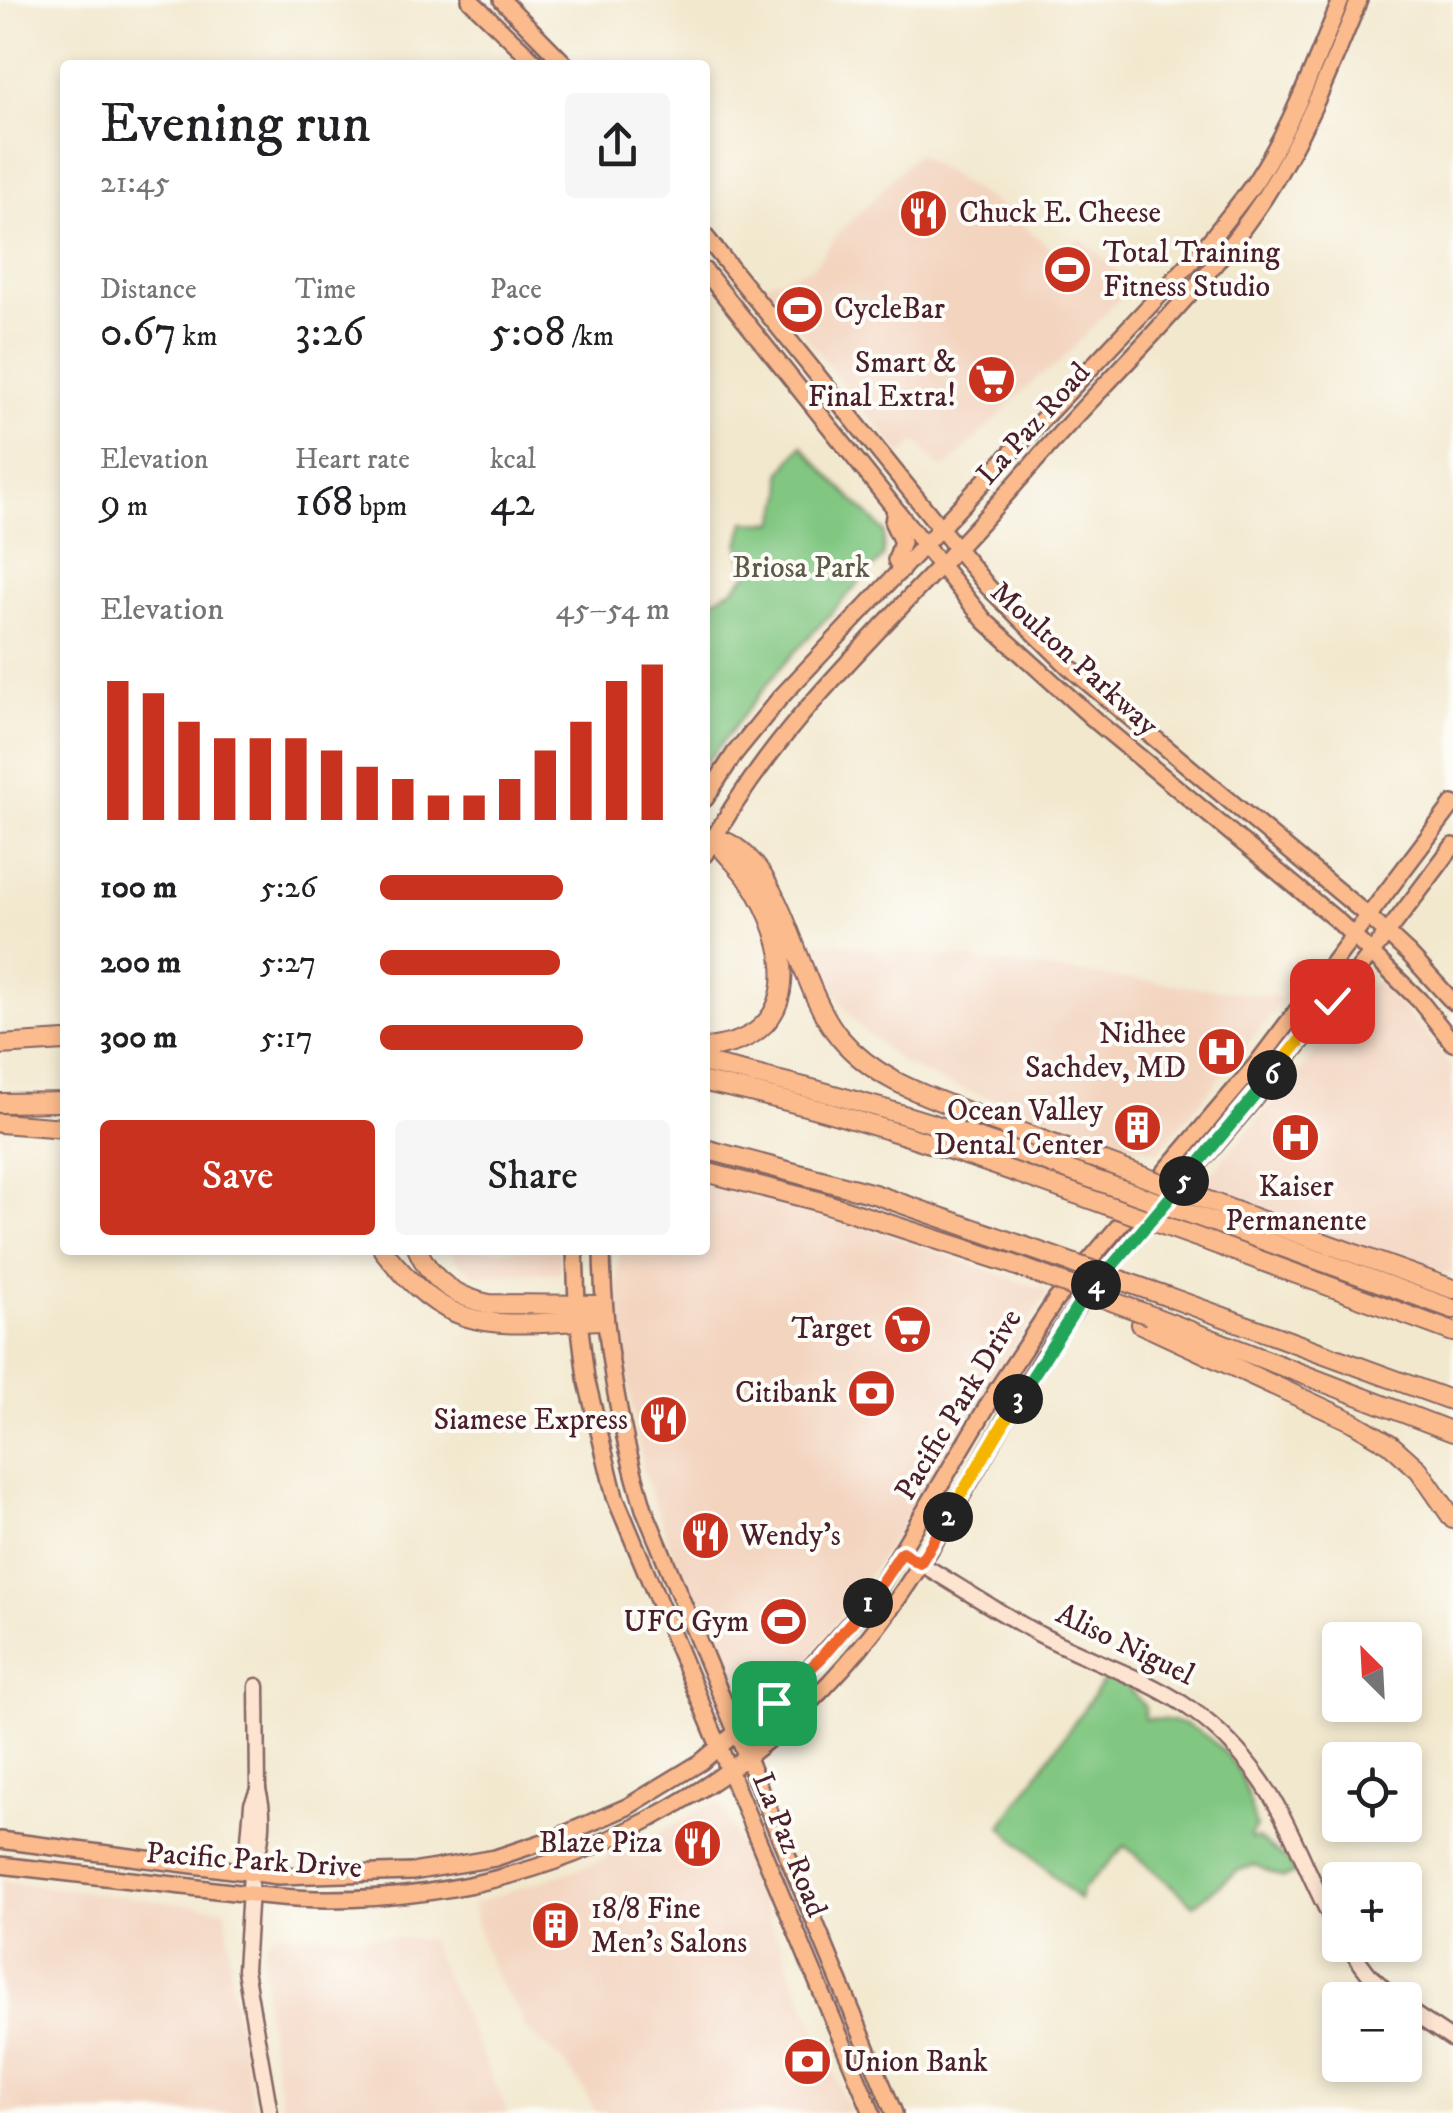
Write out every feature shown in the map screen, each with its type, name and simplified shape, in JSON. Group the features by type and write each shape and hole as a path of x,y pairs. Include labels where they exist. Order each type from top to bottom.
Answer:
{"highway":[{"path":"710,841 733,842 762,872 811,992 837,1035 864,1062 917,1092 1102,1161 1453,1309"},
{"path":"710,843 758,894 780,954 784,980 774,1013 757,1032 732,1045 710,1047"},
{"path":"0,1047 60,1041"},
{"path":"0,1047 60,1049"},
{"path":"710,1064 936,1123 1087,1177 1453,1289"},
{"path":"710,1083 908,1135 1453,1332"},
{"path":"0,1102 60,1102"},
{"path":"0,1124 60,1126"},
{"path":"710,1150 874,1194 1453,1401"},
{"path":"710,1173 856,1212 1009,1263 1145,1319 1390,1444 1419,1470 1453,1519"},
{"path":"388,1255 425,1296 469,1320 504,1324 578,1312"},
{"path":"420,1255 444,1286 473,1301 603,1313"},
{"path":"1145,1319 1453,1432"}],"main road":[{"path":"470,0 533,60"},
{"path":"502,0 561,60"},
{"name":"La Paz Road","path":"710,792 735,753 779,699 1168,288 1232,212 1274,149 1341,0"},
{"name":"La Paz Road","path":"710,838 818,694 957,549 1198,283 1246,223 1309,117 1359,0"},
{"name":"Moulton Parkway","path":"710,242 1022,624 1368,916 1453,1002"},
{"name":"Moulton Parkway","path":"710,277 985,621 1018,654 1354,936 1419,1000 1453,1042"},
{"path":"895,508 894,523 902,542 896,560 900,571"},
{"name":"Pacific Park Drive","path":"0,1840 251,1873 324,1876 412,1872 495,1858 558,1837 643,1798 718,1748 820,1659 874,1596 998,1388 1055,1301 1214,1116 1453,804"},
{"name":"Pacific Park Drive","path":"0,1865 249,1894 356,1898 476,1883 548,1863 623,1834 729,1771 791,1722 842,1672 920,1563 1079,1304 1388,934 1453,846"},
{"name":"La Paz Road","path":"575,1255 578,1312 594,1418 615,1496 872,2113"},
{"name":"La Paz Road","path":"602,1255 603,1313 627,1454 644,1509 894,2113"},
{"path":"476,1883 488,1869 538,1854 558,1837"}],"street":[{"name":"Aliso Niguel","path":"902,1552 1036,1632 1155,1685 1218,1730 1246,1760 1272,1798 1322,1898"},
{"path":"257,1686 258,1790 252,1804 250,1832 246,1970 270,2113"},
{"path":"1360,1962 1377,1982"},
{"path":"1422,2019 1453,2040"}],"shaded area":[{"path":"917,154 1004,209 1050,248 1067,250 1080,237 1132,285 1055,367 1039,376 947,467 939,467 917,441 901,455 763,284 813,267 836,236"},
{"path":"801,939 1285,998 1159,1152 943,1083 901,1062 859,1026 808,958"},
{"path":"1378,982 1422,1029 1453,1070 1453,1273 1436,1274 1202,1184 1339,1026 1369,985"},
{"path":"710,1185 876,1229 1048,1292 920,1500 811,1658 746,1711 735,1701 689,1596 644,1474 616,1309 619,1255 710,1255"},
{"path":"454,1255 560,1255 560,1272 475,1275"},
{"path":"712,1802 722,1806 851,2113 596,2113 562,2060 523,2026 522,2015 500,1985 483,1947 472,1904 594,1864 671,1827"},
{"path":"0,1881 226,1909 233,2000 255,2113 0,2113"},
{"path":"277,1933 428,1939 508,2113 283,2113 265,2003 265,1943"}],"green space":[{"name":"Briosa Park","path":"802,445 884,532 883,557 780,668 710,758 710,602 748,574 739,545 745,522 775,523 784,491 781,473"},
{"path":"1106,1677 1126,1685 1145,1707 1144,1719 1171,1721 1196,1730 1228,1756 1243,1781 1256,1827 1251,1839 1257,1838 1290,1862 1295,1873 1283,1878 1255,1865 1239,1870 1194,1905 1125,1846 1082,1890 1079,1900 1001,1826"}],"place":[{"name":"Chuck E. Cheese","path":"924,213"},
{"name":"Total Training Fitness Studio","path":"1068,270"},
{"name":"CycleBar","path":"799,309"},
{"name":"Smart & Final Extra!","path":"991,380"},
{"name":"Nidhee Sachdev, MD","path":"1221,1051"},
{"name":"Ocean Valley Dental Center","path":"1138,1128"},
{"name":"Kaiser Permanente","path":"1296,1138"},
{"name":"Target","path":"907,1329"},
{"name":"Citibank","path":"872,1393"},
{"name":"Siamese Express","path":"663,1420"},
{"name":"Wendy's","path":"705,1536"},
{"name":"UFC Gym","path":"784,1622"},
{"name":"Blaze Piza","path":"697,1843"},
{"name":"18/8 Fine Men's Salons","path":"556,1926"},
{"name":"Union Bank","path":"808,2062"}],"route":[{"path":"774,1703 820,1659 874,1596 902,1552 920,1563 1079,1304 1332,1001"}]}
